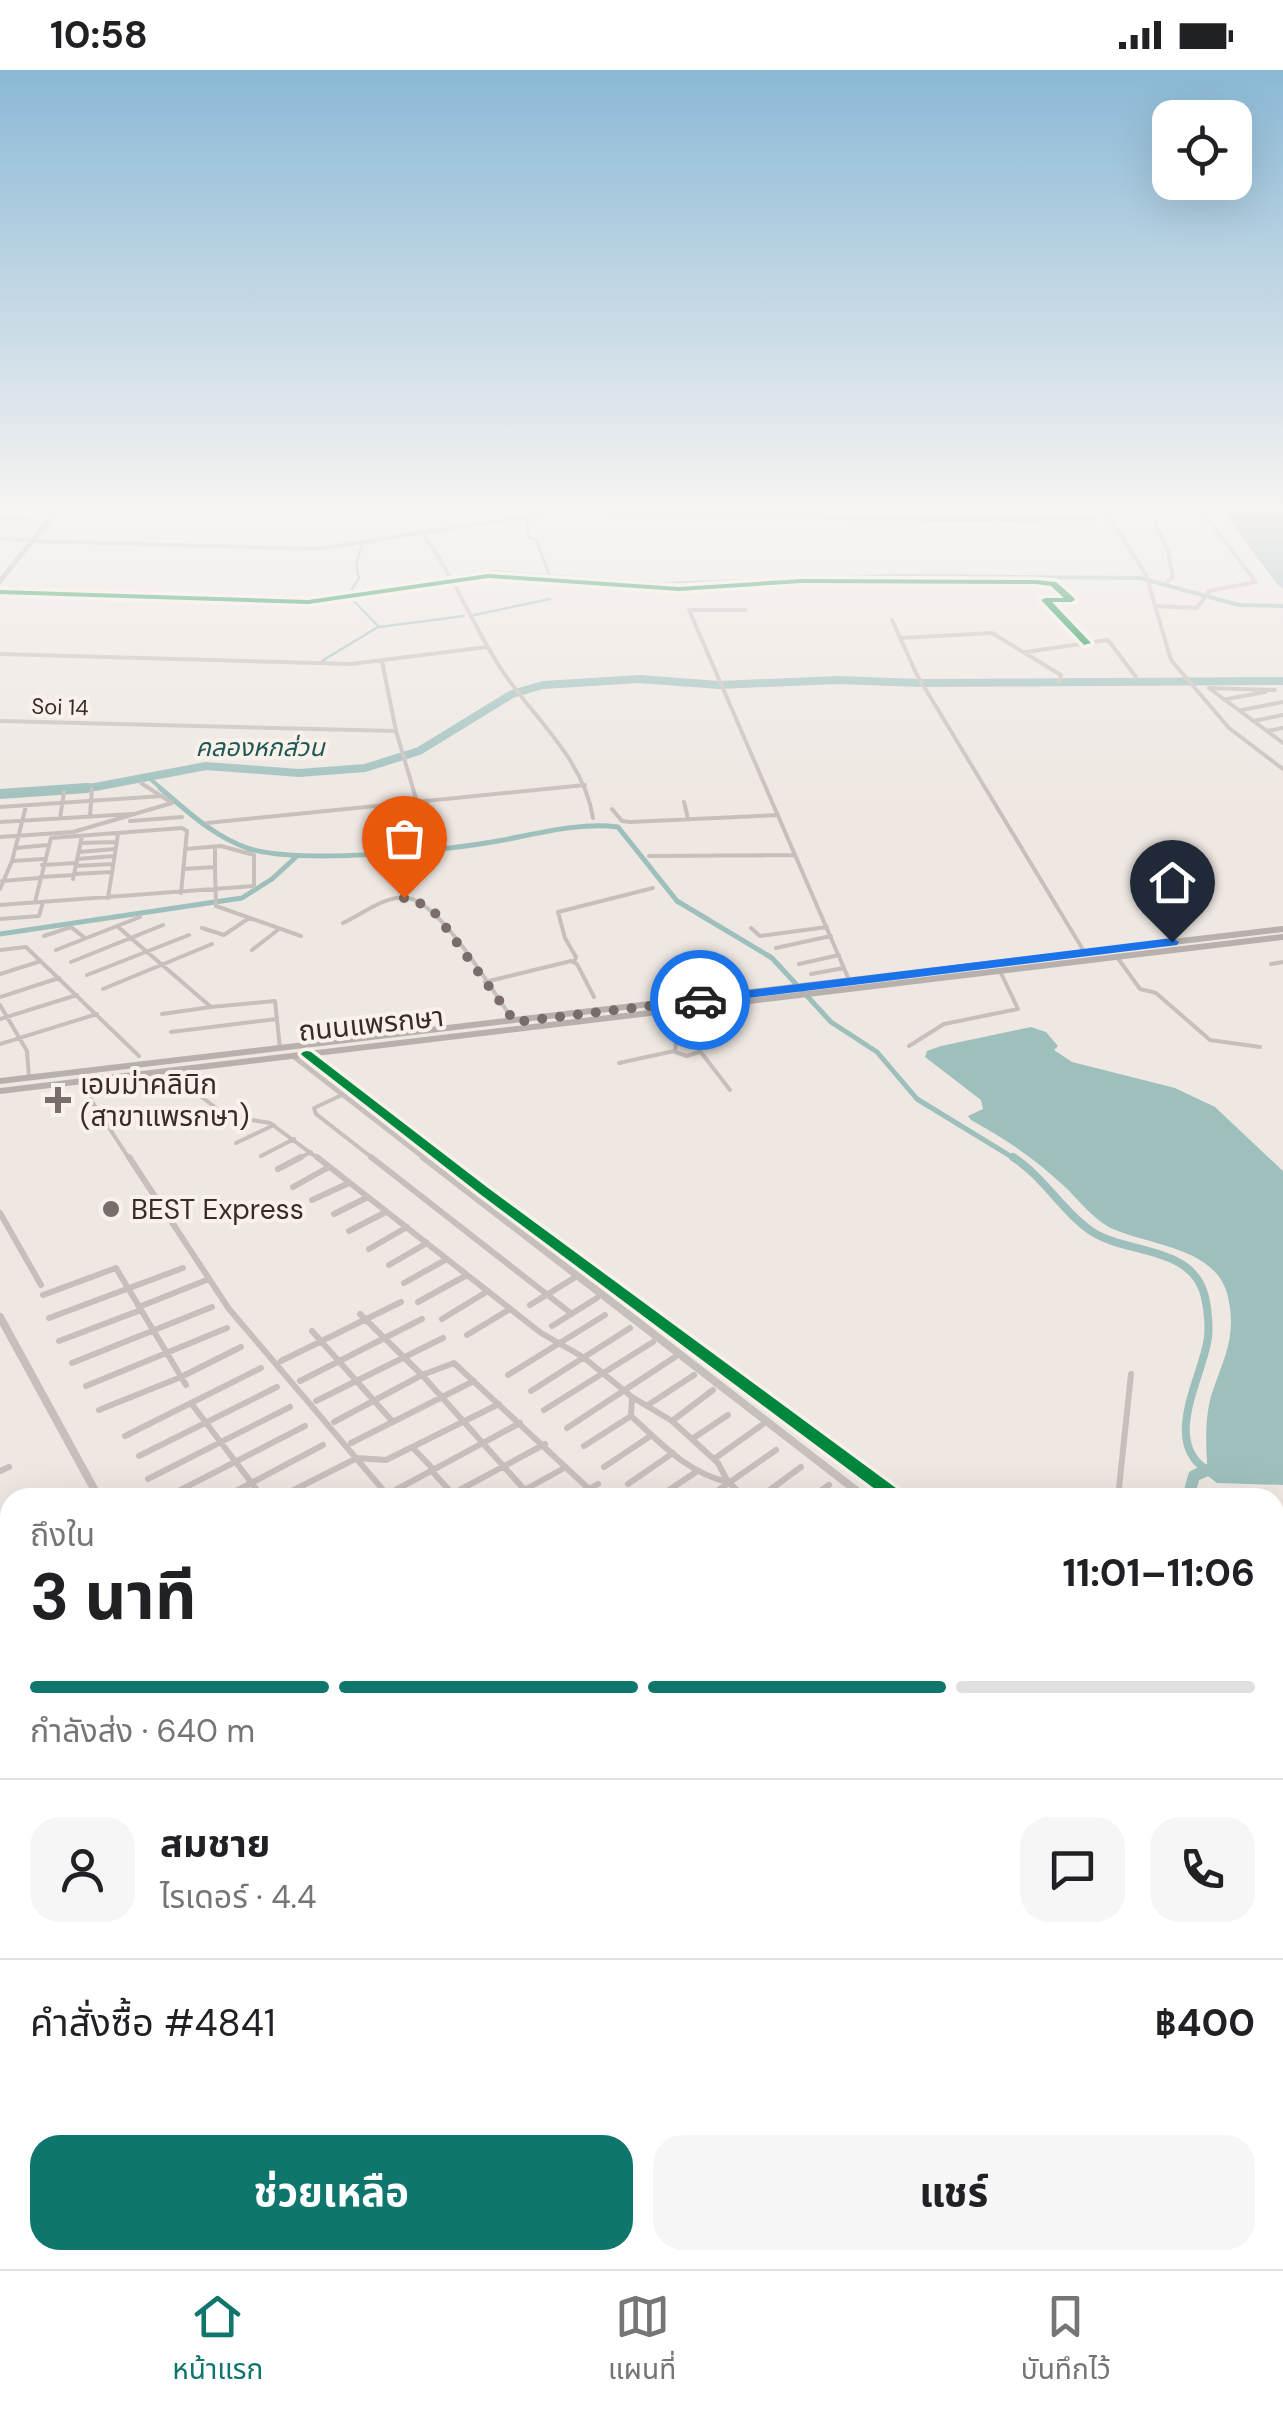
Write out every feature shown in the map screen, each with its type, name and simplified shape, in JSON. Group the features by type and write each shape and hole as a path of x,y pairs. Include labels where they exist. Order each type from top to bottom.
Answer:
{"main road":[{"name":"ถนนแพรกษา","path":"819,989 1084,953 1282,936"},
{"name":"ถนนแพรกษา","path":"0,1082 280,1048 666,1012 819,989 1117,957 1175,946"},
{"name":"ถนนแพรกษา","path":"0,1091 293,1056 515,1022 800,992"}],"street":[{"path":"465,608 513,688 570,760 585,785 594,818"},
{"path":"1052,608 1087,643"},
{"path":"1155,608 1171,660 1182,674 1230,728 1283,769"},
{"path":"741,613 688,610 724,684 850,982"},
{"path":"892,620 917,675 1084,953"},
{"path":"900,638 992,633 1061,679"},
{"path":"1023,652 1108,640 1136,676"},
{"path":"0,654 316,664 382,661 488,648"},
{"path":"382,661 396,731 417,802"},
{"path":"1283,691 1208,688 1283,743"},
{"path":"1224,700 1275,690"},
{"path":"1239,711 1283,702"},
{"path":"1253,721 1283,715"},
{"name":"Soi 14","path":"0,720 396,731"},
{"path":"1267,732 1283,728"},
{"path":"0,837 72,832 172,803 141,783"},
{"path":"207,824 585,785"},
{"path":"122,786 122,799"},
{"path":"90,816 92,789"},
{"path":"60,818 64,792"},
{"path":"0,807 164,796"},
{"path":"684,802 688,819"},
{"path":"0,889 12,862 26,806"},
{"path":"612,809 625,822 778,815"},
{"path":"0,822 145,813"},
{"path":"130,821 182,817"},
{"path":"162,818 162,830"},
{"path":"34,902 50,838 186,829 181,893"},
{"path":"108,898 118,834"},
{"path":"74,876 82,836"},
{"path":"81,844 115,849"},
{"path":"16,848 48,845"},
{"path":"216,847 216,906 301,936"},
{"path":"0,905 254,886 256,858 227,847 185,850"},
{"path":"79,852 115,849"},
{"path":"77,862 115,849"},
{"path":"649,856 795,855"},
{"path":"12,862 113,864"},
{"path":"183,869 215,867"},
{"path":"2,881 112,872"},
{"path":"594,997 574,962 576,957 564,938 558,912 654,888"},
{"path":"343,923 394,901 412,898 436,914 515,1022"},
{"path":"0,918 38,916 43,902"},
{"path":"56,950 140,917"},
{"path":"202,928 224,935 248,918"},
{"path":"117,926 211,1007"},
{"path":"70,962 164,926"},
{"path":"44,936 68,927 85,938"},
{"path":"750,928 760,936 826,927"},
{"path":"252,950 280,929"},
{"path":"87,975 189,934"},
{"path":"776,948 831,936"},
{"path":"102,988 212,944"},
{"path":"0,950 26,947 138,1056"},
{"path":"800,964 839,955"},
{"path":"1117,957 1140,989 1156,993 1205,1037 1260,1047"},
{"path":"0,974 41,961"},
{"path":"485,982 574,962"},
{"path":"1271,964 1283,962"},
{"path":"811,974 844,968"},
{"path":"909,1046 913,1040 940,1027 1018,1009 1000,971"},
{"path":"0,996 59,978"},
{"path":"4,1018 77,995"},
{"path":"162,1014 275,1001 280,1048"},
{"path":"0,1005 28,1056 29,1078"},
{"path":"666,1012 681,1040"},
{"path":"0,1044 97,1014"},
{"path":"171,1032 277,1019"},
{"path":"674,1051 674,1044 681,1040 697,1042 730,1090"},
{"path":"619,1063 674,1051 688,1056 700,1051"},
{"path":"306,1054 885,1488"},
{"path":"293,1056 853,1488"},
{"path":"168,1071 227,1116 274,1125 294,1139 547,1337 583,1357 632,1397 672,1421 714,1459 735,1488"},
{"path":"92,1080 90,1100 229,1308 384,1488"},
{"path":"343,1095 314,1108 316,1114 572,1314"},
{"path":"236,1143 274,1125"},
{"path":"260,1156 294,1139"},
{"path":"278,1169 311,1152"},
{"path":"293,1187 329,1167"},
{"path":"312,1200 350,1183"},
{"path":"334,1214 368,1197"},
{"path":"348,1231 386,1212"},
{"path":"0,1213 41,1285"},
{"path":"368,1250 406,1228"},
{"path":"389,1265 427,1244"},
{"path":"404,1283 447,1259"},
{"path":"43,1294 116,1268 186,1384"},
{"path":"49,1318 183,1268"},
{"path":"418,1302 467,1275"},
{"path":"60,1341 209,1278"},
{"path":"530,1305 574,1278"},
{"path":"442,1319 488,1291"},
{"path":"552,1326 597,1298"},
{"path":"282,1361 363,1317 401,1302"},
{"path":"72,1364 212,1307"},
{"path":"467,1335 510,1308"},
{"path":"508,1375 605,1316"},
{"path":"0,1317 94,1488"},
{"path":"363,1317 422,1375 524,1488"},
{"path":"300,1381 422,1319"},
{"path":"86,1386 227,1328"},
{"path":"530,1391 630,1328"},
{"path":"312,1330 393,1422"},
{"path":"316,1401 442,1338"},
{"path":"544,1410 653,1342"},
{"path":"99,1410 181,1377 241,1347"},
{"path":"567,1428 674,1357"},
{"path":"334,1422 422,1375 454,1363 545,1444 587,1488"},
{"path":"124,1436 261,1368"},
{"path":"1119,1488 1131,1374"},
{"path":"648,1405 694,1375"},
{"path":"352,1443 474,1381"},
{"path":"139,1456 277,1387"},
{"path":"672,1421 714,1390"},
{"path":"631,1416 632,1397"},
{"path":"191,1403 256,1488"},
{"path":"298,1488 356,1458 386,1460 499,1404"},
{"path":"148,1479 290,1407"},
{"path":"692,1439 728,1415"},
{"path":"631,1416 705,1479 728,1482"},
{"path":"584,1446 631,1416"},
{"path":"403,1488 520,1423"},
{"path":"714,1459 762,1425"},
{"path":"185,1488 305,1426"},
{"path":"604,1466 652,1435"},
{"path":"465,1488 545,1444"},
{"path":"241,1488 323,1445"},
{"path":"413,1448 445,1488"},
{"path":"720,1488 776,1450"},
{"path":"628,1484 673,1453"},
{"path":"0,1471 9,1467"},
{"path":"527,1488 566,1467"},
{"path":"773,1488 801,1467"},
{"path":"672,1488 696,1472"},
{"path":"590,1488 598,1484"},
{"path":"824,1488 828,1485"}],"water":[{"path":"1031,1027 1046,1032 1058,1046 1054,1050 1072,1062 1175,1088 1215,1107 1283,1171 1283,1485 1217,1483 1208,1476 1208,1413 1231,1324 1228,1297 1221,1280 1196,1257 1103,1223 1031,1158 971,1120 968,1116 983,1109 981,1100 925,1057 927,1051 941,1046"}],"waterway":[{"path":"360,608 379,627 464,616"},
{"path":"474,615 509,608"},
{"path":"322,661 378,627"},
{"name":"คลองหกส่วน","path":"53,790 95,787 206,766 299,773 365,768 419,751 512,694 543,685 639,679 719,685 837,680 921,683"},
{"name":"คลองหกส่วน","path":"923,683 1283,681"},
{"path":"148,777 163,790"},
{"name":"คลองหกส่วน","path":"0,794 87,788"},
{"path":"160,788 223,837 270,853 334,856 407,852 573,827 618,827 677,901 772,958 831,1022 877,1052 917,1099 1016,1159"},
{"path":"0,934 242,898 272,879 296,857"},
{"path":"1016,1159 1091,1231 1173,1260 1198,1280 1206,1302 1208,1333 1186,1428 1187,1444 1207,1470"},
{"path":"1191,1488 1194,1476 1207,1470 1220,1471"}],"cycle path":[{"path":"1052,608 1087,643"},
{"path":"307,1054 484,1191 885,1488"}],"way so far":[{"path":"404,898 412,898 436,914 515,1022 700,1000"}],"place":[{"name":"เอมม่าคลินิก (สาขาแพรกษา)","path":"58,1100"},
{"name":"BEST Express","path":"111,1209"}],"route":[{"path":"700,1000 1172,942"}]}
